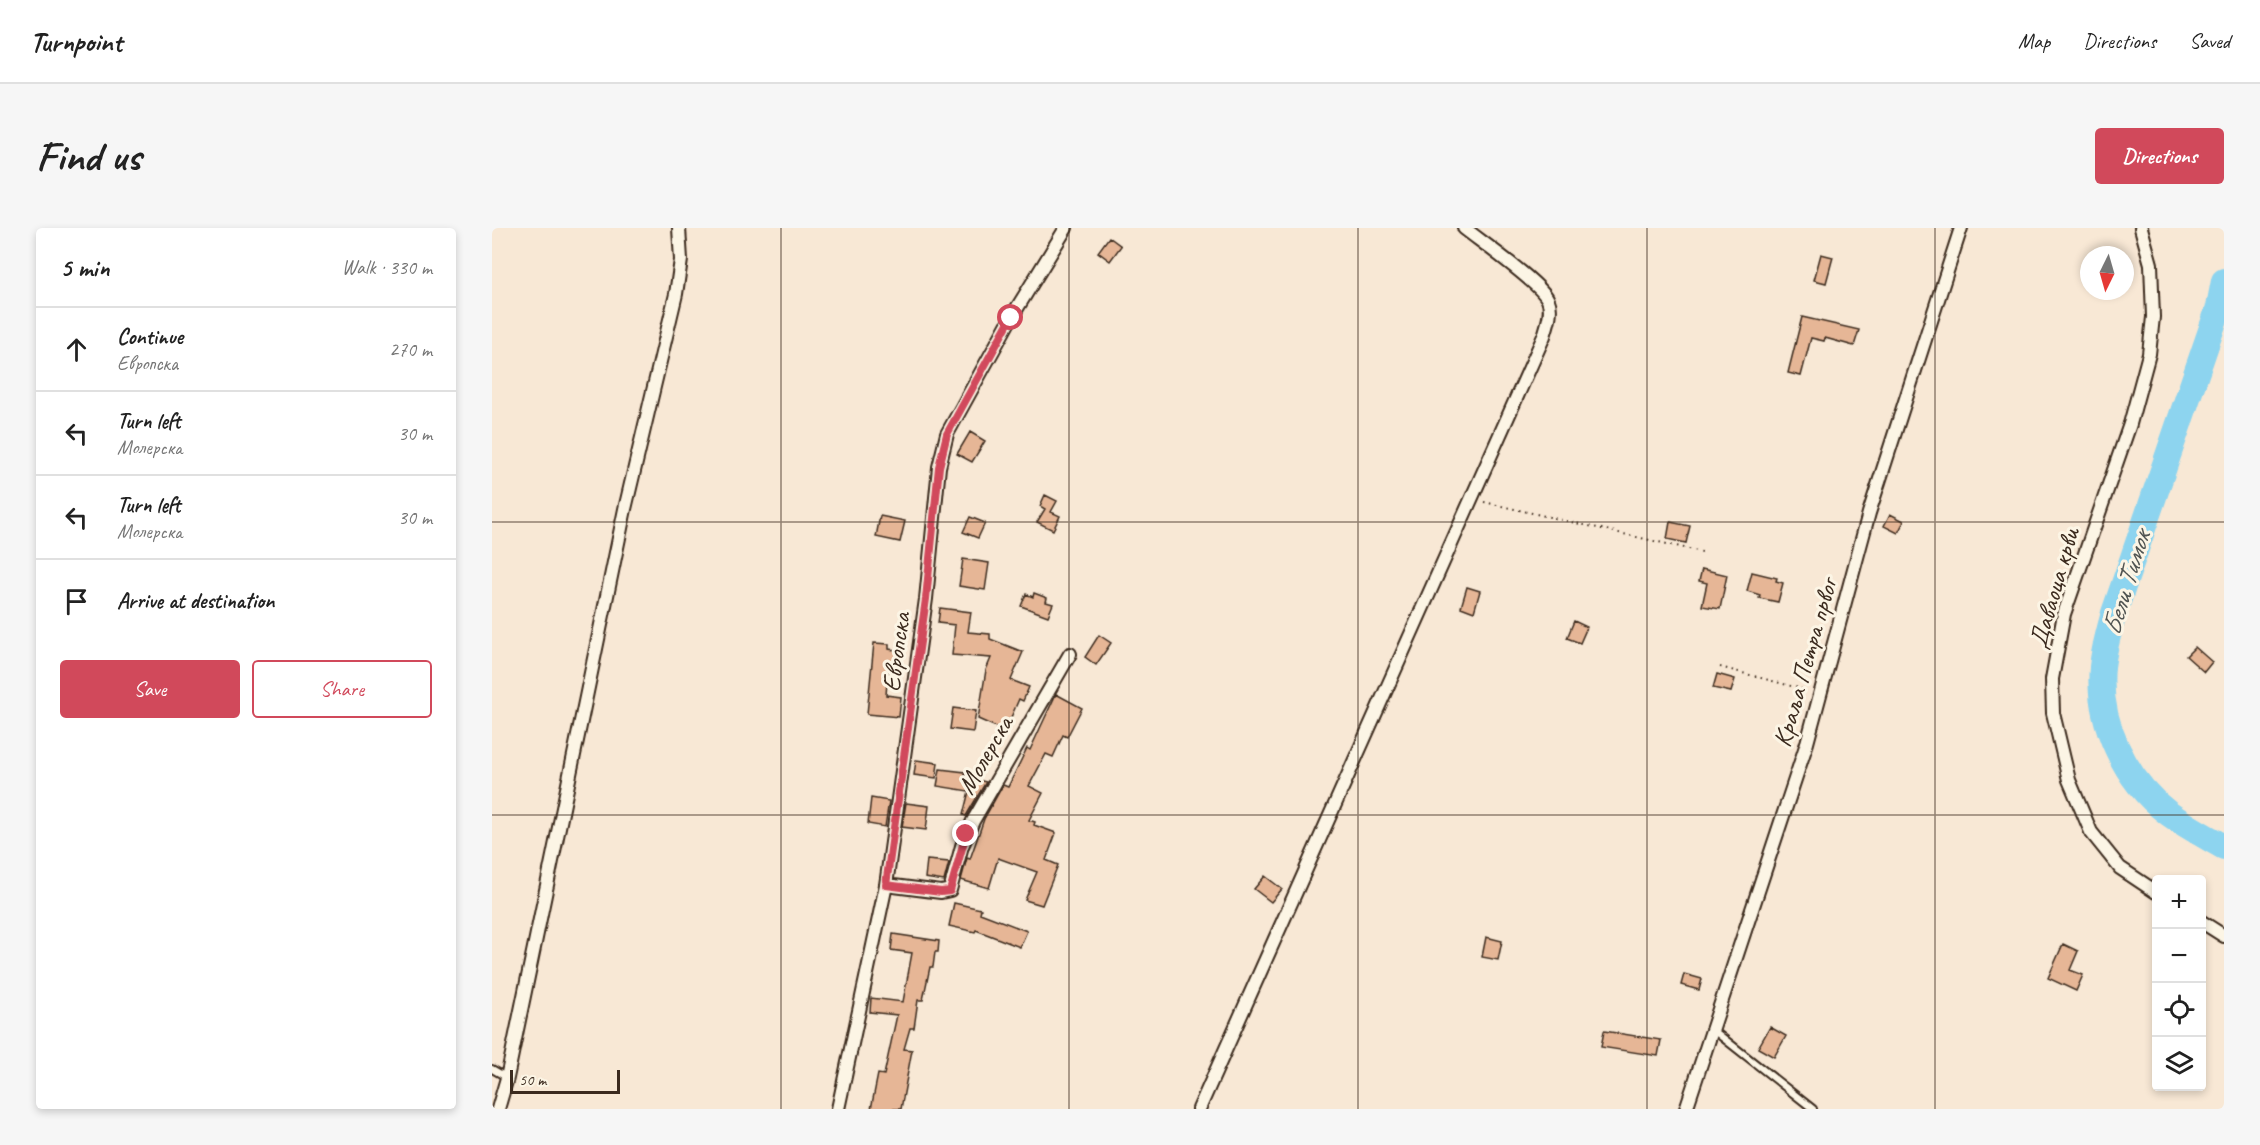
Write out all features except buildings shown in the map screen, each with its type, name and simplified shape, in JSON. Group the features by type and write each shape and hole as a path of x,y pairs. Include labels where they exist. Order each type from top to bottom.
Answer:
{"street":[{"path":"498,1109 507,1078 625,509 676,294 681,260 679,228"},
{"name":"Европска","path":"838,1109 886,885 927,587 939,467 947,434 1011,318 1066,228"},
{"path":"1199,1109 1544,336 1549,319 1549,300 1534,284 1464,228"},
{"name":"Краља Петра првог","path":"1686,1109 1803,754 1869,513 1961,228"},
{"name":"Даваоца крви","path":"2141,228 2151,264 2153,317 2149,354 2130,424 2064,614 2052,679 2053,713 2069,780 2091,832 2120,868 2152,889"},
{"name":"Молерска","path":"886,885 941,892 950,891 962,846 970,828 1070,654"},
{"path":"2206,925 2224,936"}],"lane":[{"path":"1713,1030 1814,1109"},
{"path":"492,1069 507,1078"}],"path":[{"path":"1472,500 1702,552"},
{"path":"1720,667 1820,694"}],"waterway":[{"name":"Бели Тимок","path":"2224,281 2219,307 2114,613 2102,667 2104,708 2109,729 2127,767 2153,800 2168,813 2224,847"}],"route":[{"path":"966,834 950,891 941,892 886,885 926,599 939,467 947,434 1011,318"}]}
